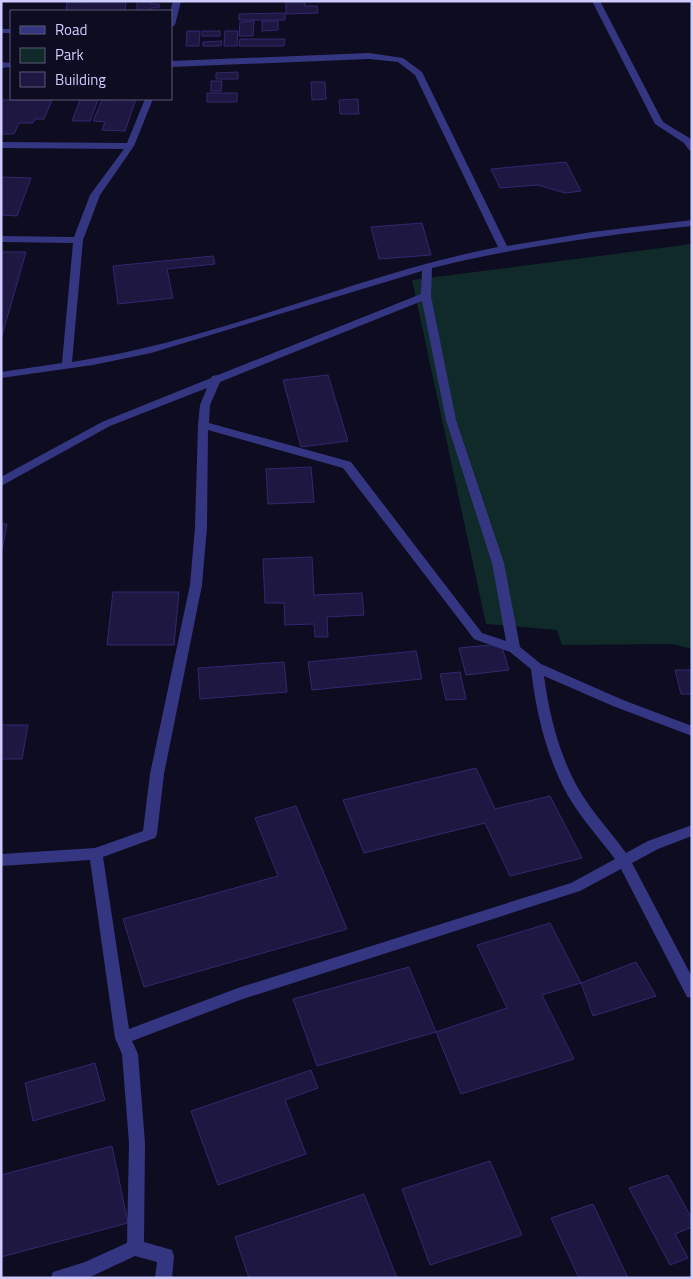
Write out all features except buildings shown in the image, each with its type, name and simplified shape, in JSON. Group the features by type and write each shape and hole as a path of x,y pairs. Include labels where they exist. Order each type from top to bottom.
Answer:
{"street":[{"path":"172,21 177,1"},
{"path":"596,1 659,124 688,141 692,148"},
{"path":"172,64 369,56 400,60 419,74 504,250"},
{"path":"67,364 78,240 95,195 130,146 149,100"},
{"path":"1,145 130,146"},
{"path":"1,375 145,351 289,310 427,266 504,250 626,230 692,223"},
{"path":"1,239 78,240"},
{"path":"427,266 426,296 451,420 498,563 514,649"},
{"path":"1,482 106,424 216,378 426,296"},
{"path":"1,860 96,854 150,834 157,774 196,585 201,527 203,425 205,405 216,378"},
{"path":"203,425 347,465 478,636 514,649 537,667 692,731"},
{"path":"537,667 545,717 556,753 573,792 624,860 692,992"},
{"path":"123,1038 238,994 575,887 653,845 692,830"},
{"path":"96,854 123,1038 130,1054 137,1143 135,1248"},
{"path":"59,1278 87,1270 135,1248 166,1256 163,1278"}],"green space":[{"path":"692,244 692,649 673,644 562,645 557,630 486,624 412,280"}]}
